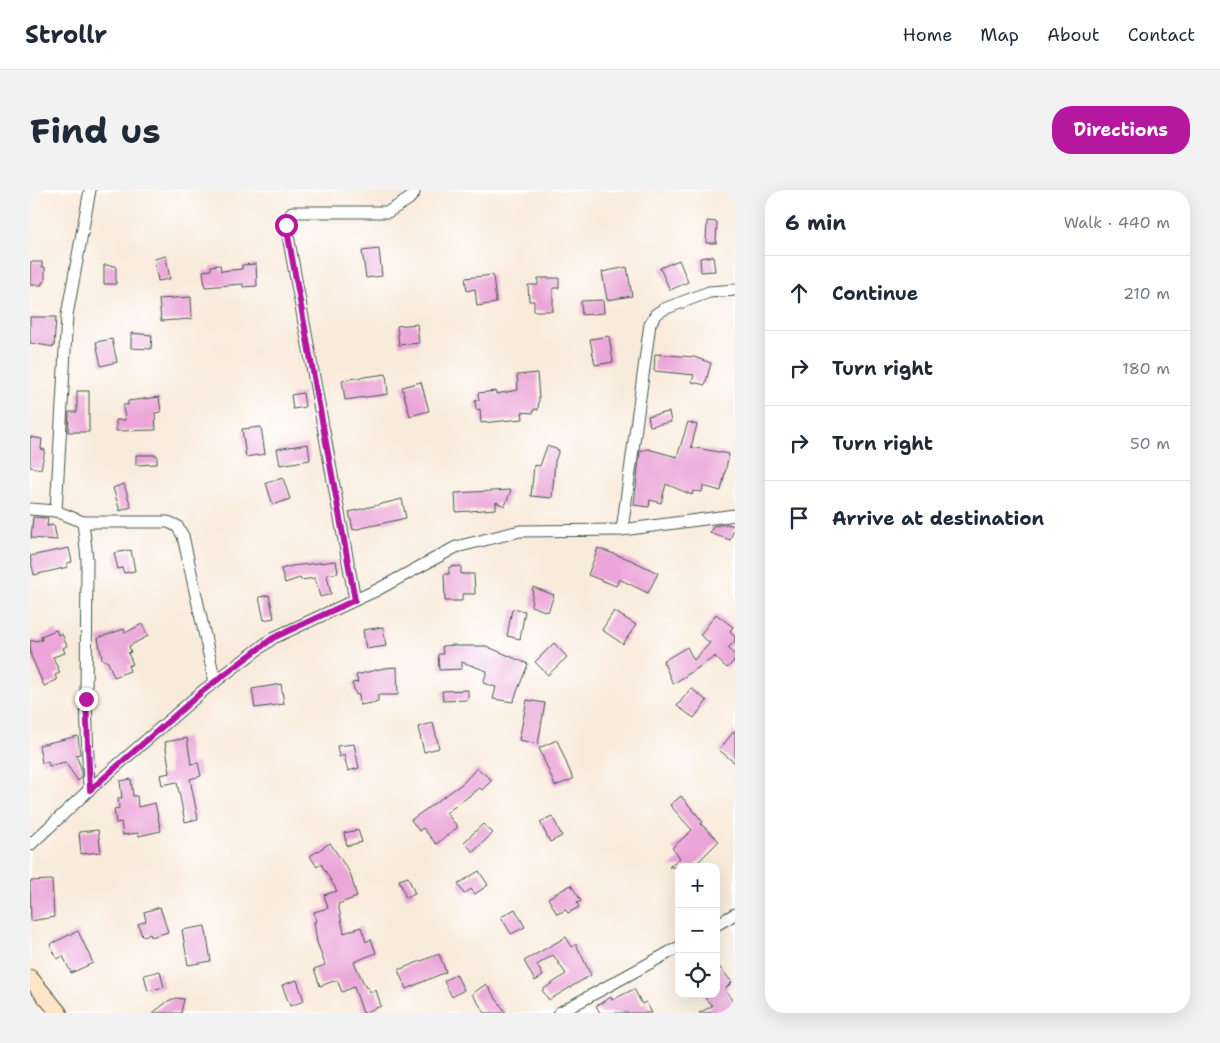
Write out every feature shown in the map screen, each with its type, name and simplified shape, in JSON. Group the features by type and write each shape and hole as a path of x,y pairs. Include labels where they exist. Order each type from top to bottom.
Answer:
{"street":[{"path":"56,511 67,315 90,190"},
{"path":"355,600 286,225 292,212 388,212 409,199 414,194 414,190"},
{"path":"622,530 650,324 656,314 664,309 709,292 735,290"},
{"path":"30,509 56,511 83,522 168,522 177,526 183,536 216,682"},
{"path":"30,845 90,790 216,682 273,638 377,590 456,547 520,531 622,530 735,515"},
{"path":"83,522 88,559 86,699 90,790"},
{"path":"720,923 735,914"},
{"path":"559,1013 675,949"},
{"path":"30,978 59,1013"}],"building":[{"path":"707,221 717,222 716,243 706,243"},
{"path":"379,249 382,276 366,278 362,251"},
{"path":"166,256 170,279 158,281 154,259"},
{"path":"713,256 715,271 701,272 700,258"},
{"path":"679,260 688,282 670,290 660,268"},
{"path":"30,262 42,262 42,267 45,267 45,282 42,282 42,285 30,285"},
{"path":"256,264 257,286 243,287 243,284 205,287 203,271 211,270 211,266 220,265 221,271 242,269 242,265"},
{"path":"104,265 116,266 116,284 104,284"},
{"path":"627,267 632,296 607,300 602,272"},
{"path":"493,275 496,303 477,306 475,289 467,291 465,278"},
{"path":"538,278 559,278 559,288 553,288 553,311 534,311 534,301 529,301 528,285 538,285"},
{"path":"191,297 192,319 161,321 159,299"},
{"path":"603,300 604,313 582,315 581,301"},
{"path":"30,317 56,317 54,347 30,343"},
{"path":"417,324 419,343 399,345 397,326"},
{"path":"131,333 152,335 151,349 131,348"},
{"path":"609,336 613,362 595,365 590,339"},
{"path":"112,339 117,362 101,366 96,342"},
{"path":"655,354 694,357 711,363 705,385 692,382 694,375 654,371"},
{"path":"537,373 538,410 534,409 533,413 522,412 523,419 481,423 480,409 476,410 475,401 479,400 478,393 496,391 496,394 518,390 517,375"},
{"path":"386,374 388,394 345,400 342,380"},
{"path":"421,382 429,411 410,416 402,387"},
{"path":"77,391 89,391 89,432 68,432 69,412 77,412"},
{"path":"303,393 305,407 293,409 291,395"},
{"path":"159,397 161,412 155,413 156,430 116,431 116,420 125,420 123,405 128,405 128,401"},
{"path":"669,412 671,422 650,426 648,416"},
{"path":"688,422 697,425 691,447 729,454 721,491 703,486 702,492 693,491 692,495 666,484 661,503 650,500 649,507 634,505 640,451 648,449 677,457"},
{"path":"261,427 265,454 246,457 242,429"},
{"path":"30,437 42,439 41,449 45,450 41,469 30,467"},
{"path":"308,444 310,460 280,465 277,449"},
{"path":"547,446 559,450 555,461 552,498 531,496 534,465 540,466"},
{"path":"136,455 157,455 157,464 136,465"},
{"path":"283,478 290,499 273,505 266,483"},
{"path":"124,484 131,507 120,511 113,488"},
{"path":"511,490 505,506 496,502 496,509 456,512 455,493"},
{"path":"402,499 406,518 353,530 349,512"},
{"path":"33,517 48,518 47,526 54,525 57,540 31,538"},
{"path":"727,524 735,526 730,540 710,533 713,526"},
{"path":"69,548 72,562 67,563 68,567 34,575 30,556"},
{"path":"598,548 631,560 658,573 648,593 619,579 616,586 588,575"},
{"path":"131,550 135,571 124,573 122,568 118,569 114,553"},
{"path":"336,561 338,573 327,575 331,594 320,597 315,578 301,580 300,578 285,583 281,569 292,566"},
{"path":"461,566 461,574 474,574 475,594 462,594 462,601 445,601 444,574 449,574 449,567"},
{"path":"533,587 554,595 548,612 531,606"},
{"path":"269,595 274,618 264,620 259,597"},
{"path":"512,609 525,611 520,639 507,636"},
{"path":"614,611 636,625 623,644 602,630"},
{"path":"716,614 733,627 730,631 735,637 735,641 728,648 735,655 735,660 727,668 716,656 673,684 663,661 687,647 694,660 710,643 700,635"},
{"path":"142,624 148,636 129,646 131,652 128,653 133,664 128,666 130,671 114,677 108,662 102,659 98,638 124,629 125,633"},
{"path":"383,627 386,646 366,649 363,630"},
{"path":"56,630 58,635 62,634 67,646 63,648 65,653 53,657 60,673 55,675 57,680 44,686 31,656 30,641 42,640 41,636"},
{"path":"554,643 567,657 548,675 535,662"},
{"path":"442,646 486,646 528,664 513,702 493,699 496,687 483,683 487,671 462,662 462,669 439,670 438,654 443,654"},
{"path":"397,667 398,695 378,695 378,702 360,705 359,694 356,695 352,683 358,682 356,675 384,668"},
{"path":"281,684 284,704 255,708 252,689"},
{"path":"691,688 707,701 694,718 677,706"},
{"path":"468,690 468,700 443,701 442,691"},
{"path":"527,700 545,703 538,744 519,740"},
{"path":"433,723 439,748 424,752 418,727"},
{"path":"735,730 735,763 719,750"},
{"path":"78,736 80,754 76,755 81,768 81,778 78,781 65,762 49,766 48,761 42,763 39,745"},
{"path":"187,738 191,764 198,763 201,776 190,779 198,819 185,822 177,782 162,785 160,775 170,773 165,742"},
{"path":"557,740 573,779 555,786 539,748"},
{"path":"354,744 359,768 348,771 344,755 339,757 337,746"},
{"path":"477,768 492,780 482,790 480,788 446,813 458,827 436,844 423,828 419,831 411,820 463,783"},
{"path":"131,779 133,796 137,796 138,807 155,803 161,831 139,836 138,833 123,835 121,822 116,823 114,809 119,808 118,798 122,798 120,781"},
{"path":"681,796 703,822 701,824 719,841 697,863 675,863 675,867 669,867 680,858 672,848 692,830 670,805"},
{"path":"552,816 562,836 550,842 540,822"},
{"path":"483,824 493,833 473,852 464,842"},
{"path":"98,830 101,852 81,854 79,832"},
{"path":"358,830 362,842 347,846 344,833"},
{"path":"330,843 350,873 357,897 338,904 344,933 361,927 366,942 371,939 376,953 354,962 366,988 368,987 370,992 376,990 381,1006 363,1013 354,987 342,992 337,980 320,986 314,969 325,965 317,942 314,912 328,908 324,895 337,891 321,864 317,867 310,856"},
{"path":"479,871 488,885 475,894 471,889 464,894 458,884"},
{"path":"408,877 415,894 406,898 399,880"},
{"path":"52,880 54,917 31,921 30,881"},
{"path":"571,885 581,901 577,903 579,907 568,913 566,910 557,914 548,898"},
{"path":"160,907 168,932 151,937 150,934 142,936 138,924 146,921 144,912"},
{"path":"515,909 525,927 511,934 501,917"},
{"path":"205,926 211,961 188,965 182,930"},
{"path":"78,931 93,963 71,973 63,956 57,959 50,944"},
{"path":"566,937 572,947 576,944 591,975 549,1000 542,990 566,974 553,955 537,965 543,976 535,981 524,961"},
{"path":"439,954 446,972 406,989 398,970"},
{"path":"720,968 732,982 725,989 735,1005 735,1013 699,1013 712,1006 705,998 720,998"},
{"path":"160,971 164,987 148,991 144,975"},
{"path":"456,974 464,990 452,997 444,981"},
{"path":"297,980 304,1001 290,1006 282,985"},
{"path":"486,984 506,1013 485,1013 472,994"},
{"path":"634,989 642,1004 646,1002 652,1013 600,1013 596,1006 611,997 612,1000"},
{"path":"176,998 184,999 181,1013 153,1013 168,1001"}],"route":[{"path":"86,699 90,790 204,690 273,638 355,600 286,225"}]}
